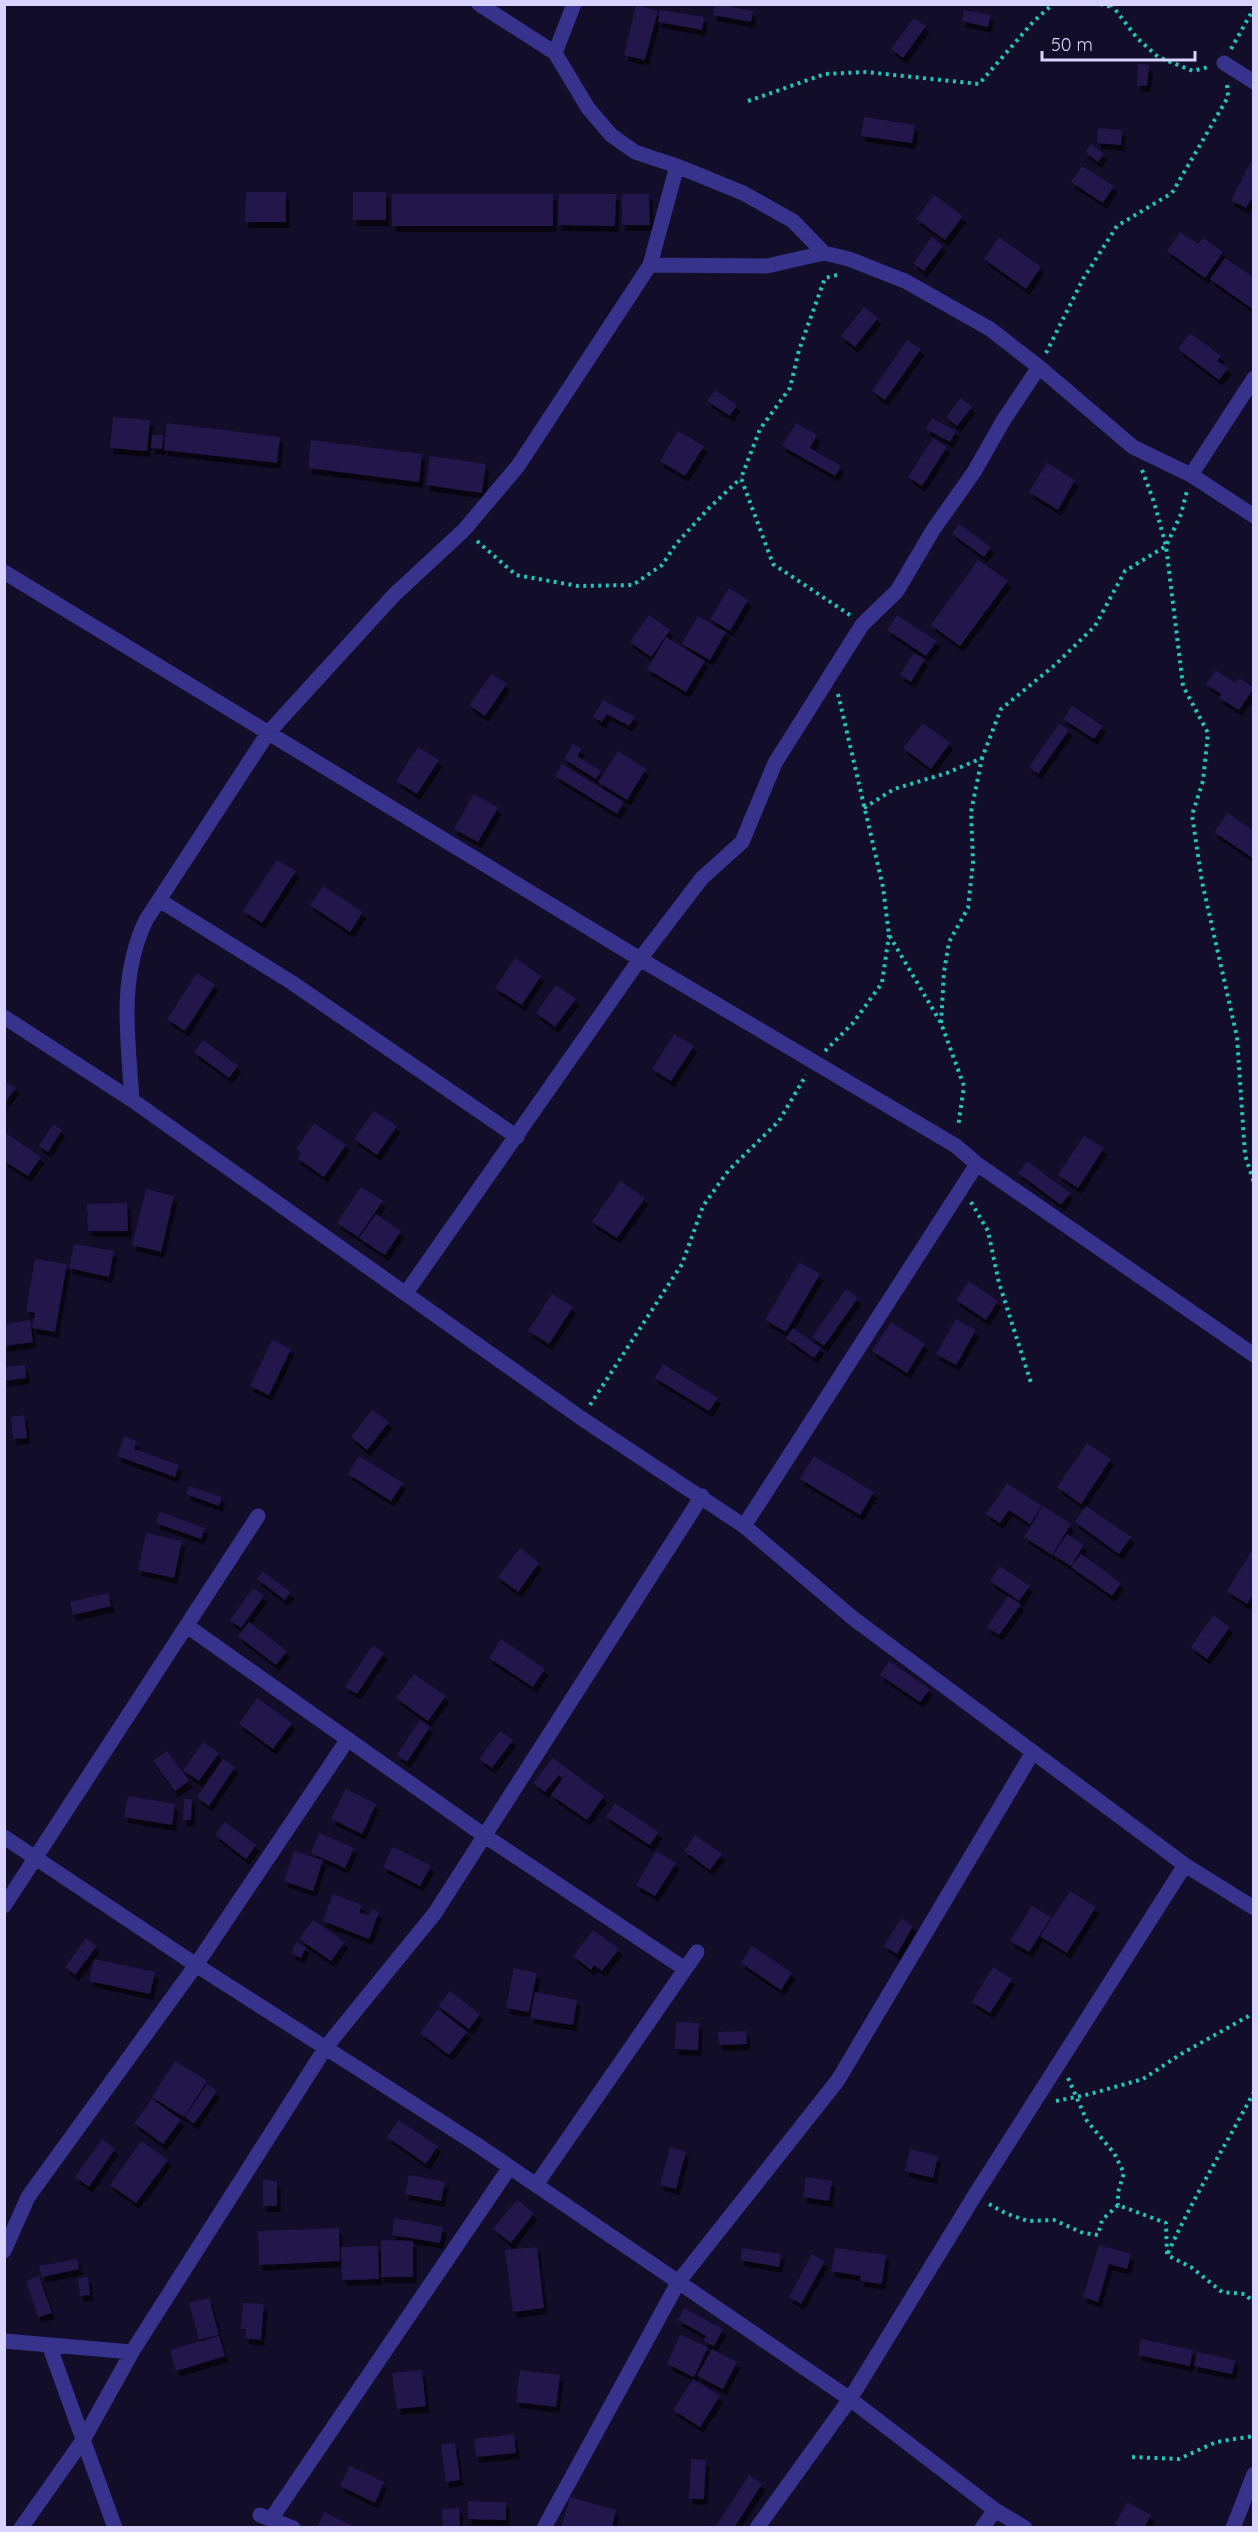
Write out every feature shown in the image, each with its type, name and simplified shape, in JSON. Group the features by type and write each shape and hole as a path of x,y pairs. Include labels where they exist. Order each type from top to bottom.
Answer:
{"street":[{"path":"479,4 555,53 588,108 611,135 635,152 677,166 743,194 793,222 824,253"},
{"path":"555,53 574,4"},
{"path":"1224,63 1254,82"},
{"path":"132,1100 126,985 135,943 146,920 268,733 394,595 464,530 518,466 650,265 677,166"},
{"path":"650,265 767,266 824,253 869,266 905,281 990,329 1039,367 1133,447 1191,475 1254,516"},
{"path":"406,1293 640,959 702,878 742,842 775,763 862,625 897,591 933,530 974,472 1003,421 1039,367"},
{"path":"1191,475 1254,378"},
{"path":"4,572 640,959 956,1146 977,1164 1254,1354"},
{"path":"159,900 291,982 517,1137"},
{"path":"4,1017 132,1100 581,1418 702,1496 744,1526 854,1619 1185,1865 1254,1908"},
{"path":"744,1526 977,1164"},
{"path":"21,2528 84,2440 132,2352 326,2047 435,1913 702,1496"},
{"path":"4,1906 258,1516"},
{"path":"187,1626 485,1836 685,1969"},
{"path":"4,2251 28,2197 196,1965 348,1739"},
{"path":"544,2528 679,2281 838,2080 1033,1752"},
{"path":"4,1837 196,1965 510,2167 679,2281 850,2399 995,2510 1025,2528"},
{"path":"757,2528 850,2399 975,2195 1185,1865"},
{"path":"536,2185 697,1952"},
{"path":"292,2528 266,2517 510,2167"},
{"path":"4,2341 132,2352"},
{"path":"49,2345 115,2528"},
{"path":"1233,2528 1254,2474"},
{"path":"982,2528 995,2510"}],"path":[{"path":"748,101 825,74 866,72 980,84 1033,22 1053,4"},
{"path":"1100,4 1112,6 1137,38 1158,57 1193,71 1224,63"},
{"path":"1039,367 1083,279 1117,226 1172,194 1228,97 1224,63 1254,8"},
{"path":"464,530 516,575 578,586 633,585 662,565 676,544 741,478 760,429 790,388 799,350 825,278 869,266"},
{"path":"1133,447 1154,502 1166,546 1183,686 1208,733 1203,781 1192,815 1202,882 1237,1037 1245,1155 1254,1183"},
{"path":"941,1023 944,972 949,942 968,908 973,862 971,812 982,758 1001,709 1055,665 1095,626 1125,571 1166,546 1181,514 1191,475"},
{"path":"741,478 773,564 820,594 862,625"},
{"path":"581,1418 682,1264 703,1206 728,1171 778,1121 813,1062 853,1023 882,983 889,935 883,887 833,673"},
{"path":"864,808 894,789 947,773 982,758"},
{"path":"889,935 941,1023 964,1086 956,1146"},
{"path":"962,1185 988,1231 999,1283 1032,1386"},
{"path":"1048,2106 1057,2100 1143,2079 1181,2054 1254,2013"},
{"path":"975,2195 1005,2213 1028,2221 1054,2220 1083,2233 1098,2235 1102,2220 1118,2205 1118,2192 1124,2173 1114,2153 1087,2121 1070,2080 1058,2066"},
{"path":"1167,2255 1192,2200 1212,2171 1254,2092"},
{"path":"1118,2205 1166,2223 1167,2255"},
{"path":"1167,2255 1191,2267 1222,2292 1245,2294 1254,2303"},
{"path":"1132,2457 1179,2459 1216,2442 1254,2436"}],"building":[{"path":"715,4 753,11 751,22 713,15"},
{"path":"636,5 658,11 645,60 624,55"},
{"path":"660,10 704,17 702,30 658,22"},
{"path":"964,10 991,15 988,27 962,21"},
{"path":"914,18 926,26 903,58 891,49"},
{"path":"1138,64 1149,65 1147,86 1137,86"},
{"path":"864,117 915,125 912,143 861,136"},
{"path":"1098,128 1122,130 1121,145 1097,143"},
{"path":"1091,144 1104,154 1098,162 1085,152"},
{"path":"1251,162 1254,164 1254,194 1246,208 1231,200"},
{"path":"1082,166 1114,186 1103,203 1071,182"},
{"path":"246,192 286,192 286,222 245,222"},
{"path":"353,192 386,192 386,220 353,220"},
{"path":"392,194 553,194 553,226 392,226"},
{"path":"559,194 616,194 615,226 558,225"},
{"path":"622,194 649,194 650,225 622,225"},
{"path":"934,195 963,216 945,240 916,219"},
{"path":"1180,232 1198,244 1203,238 1223,252 1205,278 1167,251"},
{"path":"932,237 943,246 924,271 913,263"},
{"path":"999,237 1041,267 1026,289 984,259"},
{"path":"1225,258 1254,278 1254,310 1210,279"},
{"path":"864,307 878,318 855,347 841,336"},
{"path":"1190,333 1221,356 1217,361 1228,368 1219,380 1178,349"},
{"path":"907,340 921,349 885,400 872,391"},
{"path":"715,390 737,405 730,416 707,401"},
{"path":"961,398 972,407 957,426 946,417"},
{"path":"113,417 150,420 147,451 110,448"},
{"path":"932,418 956,431 950,442 926,429"},
{"path":"167,423 280,437 277,463 164,450"},
{"path":"796,423 817,435 810,448 841,466 835,476 782,446"},
{"path":"678,431 704,446 685,476 660,461"},
{"path":"152,435 163,435 162,449 151,448"},
{"path":"933,438 947,447 922,486 908,477"},
{"path":"311,440 422,454 419,482 308,468"},
{"path":"430,456 486,464 482,493 426,485"},
{"path":"1047,463 1075,480 1058,510 1029,492"},
{"path":"959,524 991,547 984,557 952,534"},
{"path":"978,560 1008,581 960,646 931,625"},
{"path":"729,588 748,600 730,631 710,619"},
{"path":"649,615 670,630 651,657 630,642"},
{"path":"897,615 937,641 926,656 887,630"},
{"path":"698,616 726,632 710,660 682,644"},
{"path":"666,637 705,661 686,692 647,669"},
{"path":"914,653 925,659 911,682 900,675"},
{"path":"1216,670 1235,683 1239,678 1254,688 1239,710 1219,698 1221,694 1206,684"},
{"path":"492,674 507,684 485,716 469,705"},
{"path":"603,700 635,717 629,726 607,714 602,722 593,717"},
{"path":"1072,706 1103,726 1094,739 1063,719"},
{"path":"923,723 950,743 931,769 903,748"},
{"path":"1059,724 1069,730 1038,774 1029,767"},
{"path":"573,744 582,749 577,756 601,771 596,779 564,759"},
{"path":"418,747 439,760 417,794 396,781"},
{"path":"618,751 646,769 627,800 598,782"},
{"path":"562,764 624,802 617,814 555,776"},
{"path":"474,794 498,808 478,842 454,829"},
{"path":"1228,813 1254,831 1254,859 1214,832"},
{"path":"277,860 296,871 262,923 243,911"},
{"path":"323,886 363,912 350,932 310,905"},
{"path":"515,958 541,976 522,1005 495,988"},
{"path":"197,973 215,985 185,1031 167,1019"},
{"path":"556,985 576,999 555,1027 536,1013"},
{"path":"674,1034 694,1046 671,1081 652,1069"},
{"path":"203,1040 238,1066 229,1078 194,1052"},
{"path":"4,1081 16,1088 4,1104"},
{"path":"374,1111 397,1126 377,1155 354,1139"},
{"path":"314,1123 346,1145 324,1177 297,1158 301,1153 296,1149"},
{"path":"53,1124 62,1130 48,1152 39,1146"},
{"path":"4,1132 41,1157 28,1176 4,1161"},
{"path":"1084,1136 1104,1148 1078,1188 1058,1175"},
{"path":"1027,1161 1070,1193 1061,1205 1018,1173"},
{"path":"620,1181 645,1198 617,1238 592,1222"},
{"path":"361,1187 383,1201 358,1237 337,1223"},
{"path":"146,1189 174,1196 161,1252 132,1245"},
{"path":"127,1203 128,1231 88,1231 87,1204"},
{"path":"376,1214 401,1231 385,1255 359,1238"},
{"path":"74,1244 114,1251 109,1277 69,1268"},
{"path":"35,1259 67,1264 55,1332 32,1328 35,1313 26,1311"},
{"path":"799,1262 820,1274 786,1332 765,1320"},
{"path":"969,1281 998,1301 986,1320 956,1300"},
{"path":"846,1289 858,1298 824,1346 812,1337"},
{"path":"552,1294 573,1307 549,1344 528,1331"},
{"path":"956,1319 976,1330 956,1365 936,1354"},
{"path":"30,1320 33,1342 4,1346 4,1324"},
{"path":"891,1322 925,1344 907,1373 872,1351"},
{"path":"793,1328 821,1348 814,1358 786,1338"},
{"path":"272,1340 291,1349 269,1395 250,1386"},
{"path":"663,1364 718,1398 709,1411 655,1378"},
{"path":"25,1365 26,1378 4,1381 4,1367"},
{"path":"372,1410 389,1422 367,1450 351,1437"},
{"path":"24,1415 27,1438 13,1439 11,1417"},
{"path":"124,1436 137,1441 134,1449 179,1465 175,1477 117,1456"},
{"path":"1087,1443 1111,1459 1081,1504 1057,1487"},
{"path":"359,1456 403,1483 391,1501 348,1474"},
{"path":"814,1456 874,1492 860,1515 800,1479"},
{"path":"1007,1483 1042,1506 1030,1524 1009,1510 1000,1523 986,1514"},
{"path":"189,1486 222,1497 219,1506 186,1494"},
{"path":"1043,1506 1071,1524 1052,1555 1024,1537"},
{"path":"1086,1506 1131,1537 1119,1554 1075,1522"},
{"path":"160,1512 205,1528 201,1539 156,1523"},
{"path":"146,1533 182,1541 174,1578 138,1570"},
{"path":"1067,1534 1084,1545 1071,1566 1053,1555"},
{"path":"520,1548 539,1563 518,1592 498,1577"},
{"path":"1251,1552 1254,1554 1254,1593 1247,1604 1227,1591"},
{"path":"1081,1554 1121,1583 1112,1596 1071,1567"},
{"path":"1000,1566 1030,1586 1019,1601 990,1581"},
{"path":"263,1572 291,1592 285,1600 257,1579"},
{"path":"253,1588 264,1596 241,1628 230,1620"},
{"path":"108,1593 111,1606 73,1615 70,1602"},
{"path":"1008,1596 1021,1604 999,1635 987,1627"},
{"path":"1213,1615 1230,1627 1207,1659 1191,1647"},
{"path":"249,1622 287,1651 276,1665 238,1636"},
{"path":"501,1639 545,1669 533,1687 489,1658"},
{"path":"373,1645 384,1653 357,1694 345,1687"},
{"path":"889,1661 930,1689 920,1702 880,1675"},
{"path":"414,1674 446,1696 428,1721 396,1698"},
{"path":"257,1698 292,1723 273,1749 239,1724"},
{"path":"420,1720 430,1727 407,1762 397,1755"},
{"path":"500,1731 513,1740 492,1768 479,1759"},
{"path":"203,1742 219,1753 199,1781 183,1770"},
{"path":"167,1751 189,1781 175,1791 153,1761"},
{"path":"553,1758 604,1796 587,1820 551,1795 566,1773 562,1778 559,1775 545,1792 533,1783"},
{"path":"223,1759 235,1767 209,1806 197,1797"},
{"path":"346,1789 376,1804 362,1834 331,1819"},
{"path":"128,1796 175,1804 172,1825 124,1817"},
{"path":"184,1799 192,1799 191,1820 183,1820"},
{"path":"615,1803 659,1832 650,1845 606,1817"},
{"path":"225,1822 256,1845 246,1859 215,1835"},
{"path":"319,1833 354,1848 345,1868 311,1853"},
{"path":"695,1835 722,1854 710,1870 684,1851"},
{"path":"393,1847 431,1866 420,1886 383,1867"},
{"path":"294,1851 323,1860 313,1891 284,1881"},
{"path":"656,1851 676,1863 655,1896 636,1885"},
{"path":"1070,1891 1096,1907 1067,1953 1040,1936"},
{"path":"333,1894 362,1905 359,1912 369,1916 372,1909 379,1912 369,1939 323,1921"},
{"path":"1032,1906 1051,1917 1029,1952 1010,1941"},
{"path":"901,1918 913,1926 897,1954 884,1946"},
{"path":"313,1920 345,1942 331,1961 299,1939"},
{"path":"593,1930 619,1949 602,1971 594,1965 591,1970 573,1956"},
{"path":"86,1938 97,1946 75,1975 65,1967"},
{"path":"297,1942 306,1947 301,1958 291,1953"},
{"path":"752,1946 792,1973 781,1990 741,1963"},
{"path":"94,1959 155,1972 150,1994 89,1981"},
{"path":"993,1967 1012,1979 990,2013 972,2002"},
{"path":"514,1968 537,1973 529,2012 506,2008"},
{"path":"450,1991 480,2014 469,2029 438,2006"},
{"path":"535,1992 577,2000 573,2025 530,2018"},
{"path":"438,2009 467,2032 449,2055 420,2033"},
{"path":"676,2022 699,2023 698,2050 675,2049"},
{"path":"746,2031 747,2044 719,2045 718,2032"},
{"path":"175,2061 207,2081 184,2117 152,2097"},
{"path":"207,2084 217,2091 194,2124 185,2117"},
{"path":"152,2099 181,2120 163,2144 134,2123"},
{"path":"399,2120 438,2146 426,2164 387,2137"},
{"path":"102,2139 115,2149 89,2187 75,2177"},
{"path":"141,2141 168,2160 136,2203 110,2185"},
{"path":"670,2147 686,2152 676,2189 660,2185"},
{"path":"910,2149 938,2156 933,2178 905,2171"},
{"path":"409,2175 445,2182 441,2201 405,2194"},
{"path":"806,2177 832,2181 829,2201 803,2197"},
{"path":"263,2180 277,2181 277,2206 263,2206"},
{"path":"517,2200 534,2213 511,2243 493,2229"},
{"path":"395,2218 443,2227 440,2243 392,2235"},
{"path":"339,2228 340,2261 259,2265 258,2231"},
{"path":"381,2240 413,2241 413,2277 381,2277"},
{"path":"1099,2245 1131,2254 1127,2269 1109,2264 1098,2302 1083,2297"},
{"path":"378,2246 379,2279 342,2280 341,2247"},
{"path":"537,2247 544,2308 513,2312 505,2250"},
{"path":"742,2248 781,2254 779,2267 740,2260"},
{"path":"835,2248 886,2255 882,2284 860,2281 861,2276 831,2271"},
{"path":"812,2254 825,2261 801,2304 789,2297"},
{"path":"77,2259 79,2269 42,2277 39,2266"},
{"path":"39,2276 52,2313 38,2317 26,2281"},
{"path":"88,2277 90,2295 80,2296 78,2278"},
{"path":"209,2298 219,2335 199,2340 189,2303"},
{"path":"243,2303 264,2304 261,2340 245,2338 246,2329 241,2329"},
{"path":"684,2308 723,2329 714,2346 703,2341 706,2336 678,2320"},
{"path":"680,2335 708,2347 694,2377 667,2364"},
{"path":"219,2336 225,2356 176,2371 170,2350"},
{"path":"1141,2339 1193,2350 1190,2366 1138,2355"},
{"path":"712,2349 737,2362 723,2389 697,2376"},
{"path":"1197,2352 1235,2360 1232,2374 1194,2366"},
{"path":"422,2370 426,2406 397,2409 392,2373"},
{"path":"520,2370 560,2375 556,2407 516,2402"},
{"path":"693,2379 720,2396 700,2427 673,2410"},
{"path":"514,2434 516,2453 476,2457 474,2439"},
{"path":"455,2443 460,2480 446,2482 441,2444"},
{"path":"691,2459 706,2460 704,2499 689,2499"},
{"path":"350,2466 384,2482 375,2503 340,2486"},
{"path":"749,2475 762,2484 734,2528 718,2528 716,2526"},
{"path":"570,2497 616,2510 612,2528 561,2528"},
{"path":"468,2501 506,2502 506,2520 468,2519"},
{"path":"1127,2502 1151,2515 1144,2528 1122,2528 1115,2524"},
{"path":"459,2508 460,2528 443,2528 442,2509"},
{"path":"324,2512 357,2528 321,2528 318,2526"}]}
